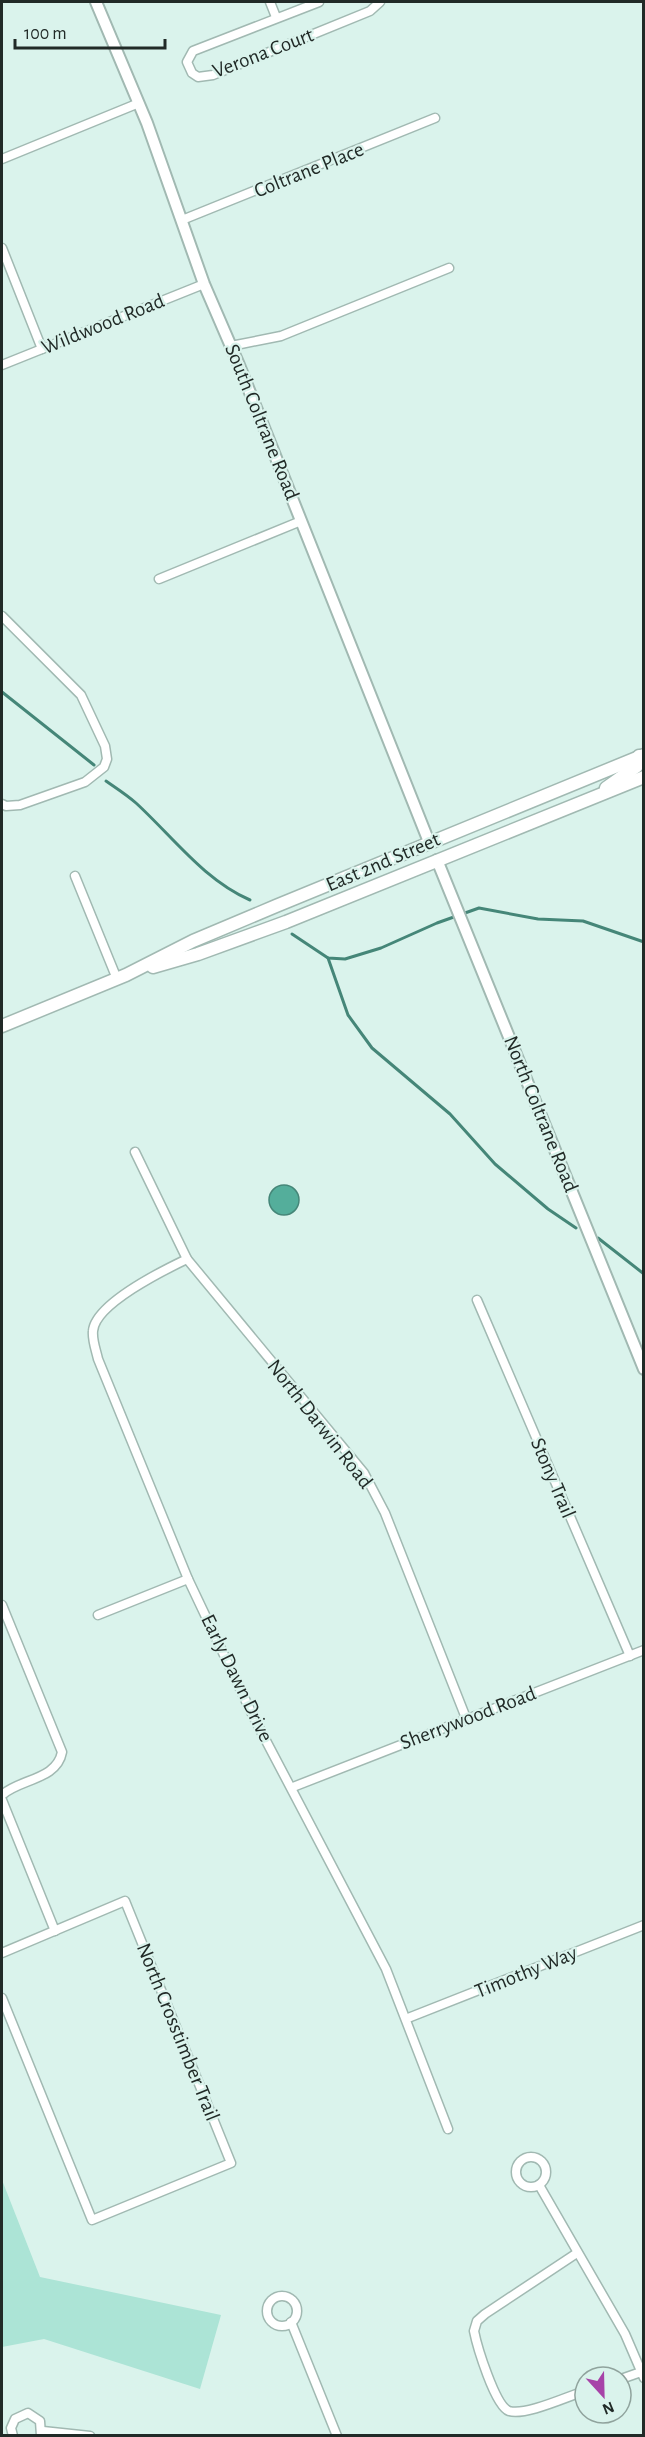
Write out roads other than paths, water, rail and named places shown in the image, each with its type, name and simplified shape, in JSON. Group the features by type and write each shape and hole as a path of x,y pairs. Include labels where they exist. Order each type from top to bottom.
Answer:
{"main road":[{"name":"South Coltrane Road","path":"96,2 139,103 204,284 302,521 429,843"},
{"name":"East 2nd Street","path":"2,1026 122,977 193,941 641,755"},
{"path":"591,799 637,766 641,755"},
{"name":"East 2nd Street","path":"122,977 198,954 644,777"},
{"path":"429,843 437,860"},
{"name":"North Coltrane Road","path":"437,860 644,1370"}],"street":[{"path":"270,2 276,17"},
{"name":"Verona Court","path":"319,2 193,51 187,62 190,70 198,77 213,75 370,11 380,2"},
{"path":"2,159 139,103"},
{"name":"Coltrane Place","path":"182,220 435,118"},
{"path":"2,248 4,263 42,349"},
{"path":"231,346 281,336 449,268"},
{"name":"Wildwood Road","path":"2,365 204,284"},
{"path":"159,579 302,521"},
{"path":"2,616 81,695 105,746 107,759 104,767 85,782 20,805 4,805"},
{"path":"75,876 122,977"},
{"name":"North Darwin Road","path":"135,1152 186,1259 364,1473 385,1513 466,1718"},
{"name":"Early Dawn Drive","path":"186,1259 127,1293 99,1317 93,1329 98,1359 188,1579 252,1714 386,1969 408,2018 448,2129"},
{"name":"Stony Trail","path":"477,1300 630,1656"},
{"path":"98,1615 188,1579"},
{"path":"2,1605 62,1752 60,1760 53,1769 9,1788 2,1795"},
{"name":"Sherrywood Road","path":"292,1787 644,1650"},
{"path":"2,1800 55,1931 2,1953"},
{"name":"North Crosstimber Trail","path":"2,1998 92,2220 231,2163 125,1901 55,1931"},
{"name":"Timothy Way","path":"408,2018 644,1925"},
{"path":"538,2184 625,2334 642,2375"},
{"path":"573,2395 533,2408 510,2411 503,2407 486,2370 474,2331 477,2321 577,2253"},
{"path":"291,2322 337,2436"},
{"path":"13,2436 12,2423 23,2414 37,2417 42,2433 90,2436"}],"waterway":[{"path":"2,692 94,765"},
{"path":"106,781 136,803 203,869 233,891 250,900"},
{"path":"292,934 328,958 345,959 381,948 437,923 479,908 538,919 583,921 644,942"},
{"path":"328,958 348,1015 372,1048 450,1114 495,1164 548,1209 576,1228"},
{"path":"598,1238 644,1274"}]}
